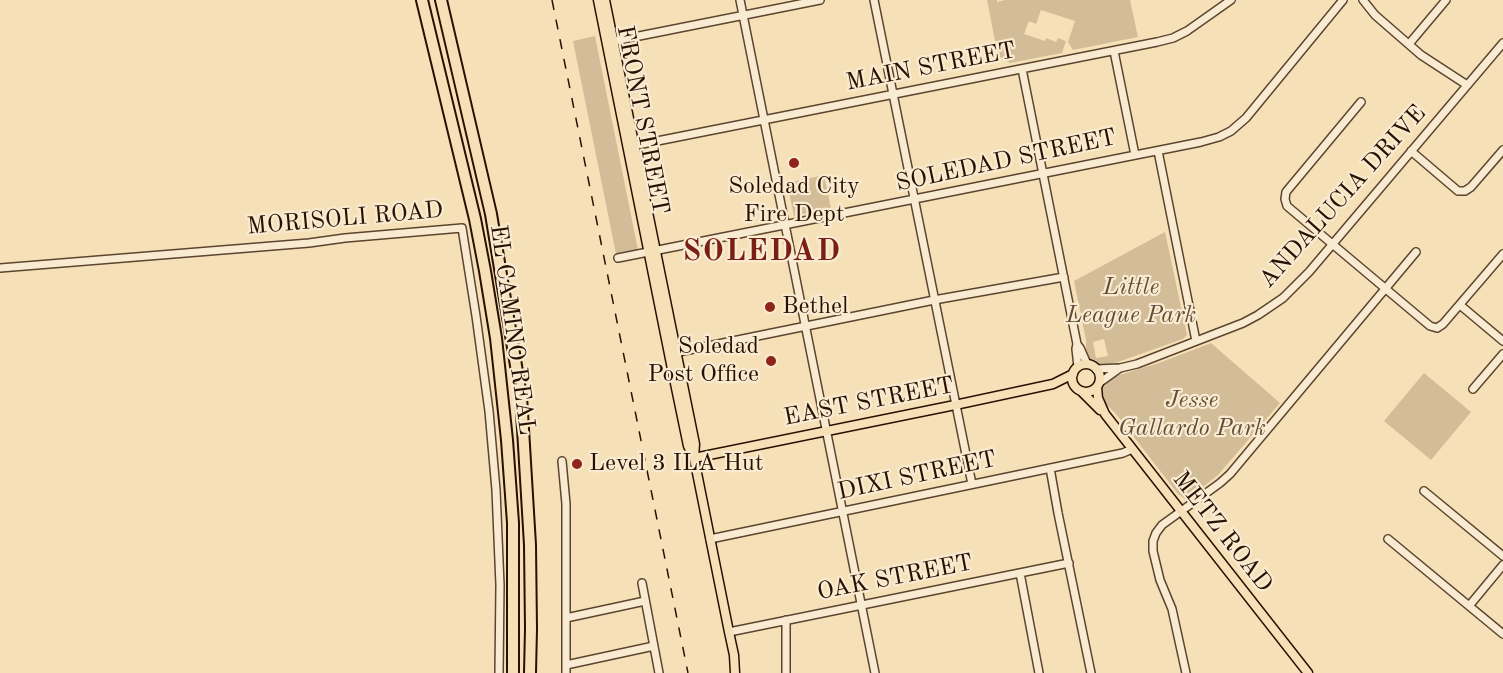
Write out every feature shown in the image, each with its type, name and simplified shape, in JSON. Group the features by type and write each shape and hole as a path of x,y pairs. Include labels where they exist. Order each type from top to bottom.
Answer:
{"highway":[{"name":"EL CAMINO REAL","path":"422,0 475,219 496,338 513,523 513,673"},
{"name":"EL CAMINO REAL","path":"441,0 491,214 521,396 530,545 530,673"}],"main road":[{"name":"FRONT STREET","path":"598,0 610,42 672,354 695,444 694,458 734,655 735,673"},
{"name":"FRONT STREET","path":"605,0 610,42"},
{"name":"EAST STREET","path":"694,458 1053,384 1079,368"},
{"path":"1079,368 1096,369 1100,376 1098,385 1087,392 1078,388 1072,381 1079,368"},
{"name":"EAST STREET","path":"1053,384 1078,388"},
{"name":"METZ ROAD","path":"1098,385 1098,400 1106,414 1308,673"},
{"name":"METZ ROAD","path":"1078,388 1106,414"}],"street":[{"path":"740,0 875,673"},
{"path":"610,42 820,0"},
{"path":"874,0 972,484"},
{"name":"MAIN STREET","path":"631,146 1173,38 1231,0"},
{"name":"SOLEDAD STREET","path":"618,258 1219,137 1231,131 1246,118 1343,0"},
{"path":"1363,0 1375,15 1421,55 1467,85"},
{"path":"1409,44 1446,0"},
{"name":"ANDALUCIA DRIVE","path":"1096,369 1120,368 1137,364 1243,323 1274,305 1299,283 1503,43"},
{"path":"1114,51 1135,155"},
{"path":"1022,69 1077,344 1080,348 1079,368"},
{"path":"1361,102 1286,192 1287,206 1430,326 1437,328 1460,305 1503,254"},
{"path":"1411,152 1458,191 1465,191 1503,150"},
{"path":"1158,151 1196,341"},
{"name":"MORISOLI ROAD","path":"0,268 462,228 489,411 495,479 500,585 499,673"},
{"path":"1186,673 1172,609 1158,572 1153,546 1154,537 1159,529 1230,474 1416,252"},
{"path":"672,354 934,300 1064,277"},
{"path":"1460,305 1503,341"},
{"path":"1473,389 1503,354"},
{"name":"ANDALUCIA DRIVE","path":"1098,385 1120,368"},
{"name":"DIXI STREET","path":"710,539 1123,453 1132,449"},
{"path":"562,461 566,504 566,669 654,646"},
{"path":"1050,468 1091,673"},
{"path":"1424,491 1503,556"},
{"path":"1388,538 1503,634"},
{"name":"OAK STREET","path":"729,632 1069,563"},
{"path":"1469,606 1503,566"},
{"path":"1020,573 1039,673"},
{"path":"642,583 659,673"},
{"path":"566,618 645,601"},
{"path":"786,621 786,673"}],"green space":[{"path":"987,0 997,0 997,2 1005,0 1130,0 1138,37 1073,50 1068,42 1075,21 1041,10 1036,24 1029,21 1024,34 1045,41 1046,38 1056,42 1058,38 1066,41 1062,53 1010,63 998,56"},
{"path":"595,36 638,250 616,254 573,41"},
{"path":"824,175 831,208 794,216 787,183"},
{"name":"Little League Park","path":"1165,232 1187,335 1183,339 1115,363 1106,365 1095,363 1090,360 1086,352 1086,340 1074,281","holes":["1104,339 1108,356 1096,358 1093,342"]},
{"name":"Jesse Gallardo Park","path":"1211,343 1280,403 1218,475 1185,499 1178,494 1105,403 1102,388 1116,376 1159,363"},
{"path":"1424,373 1471,412 1431,460 1384,421"}],"railway":[{"path":"552,0 688,673"}],"place":[{"name":"Soledad City Fire Dept","path":"794,163"},
{"name":"Bethel","path":"770,307"},
{"name":"Soledad Post Office","path":"771,361"},
{"name":"Level 3 ILA Hut","path":"577,464"}],"district":[{"name":"SOLEDAD","path":"762,252"}]}
